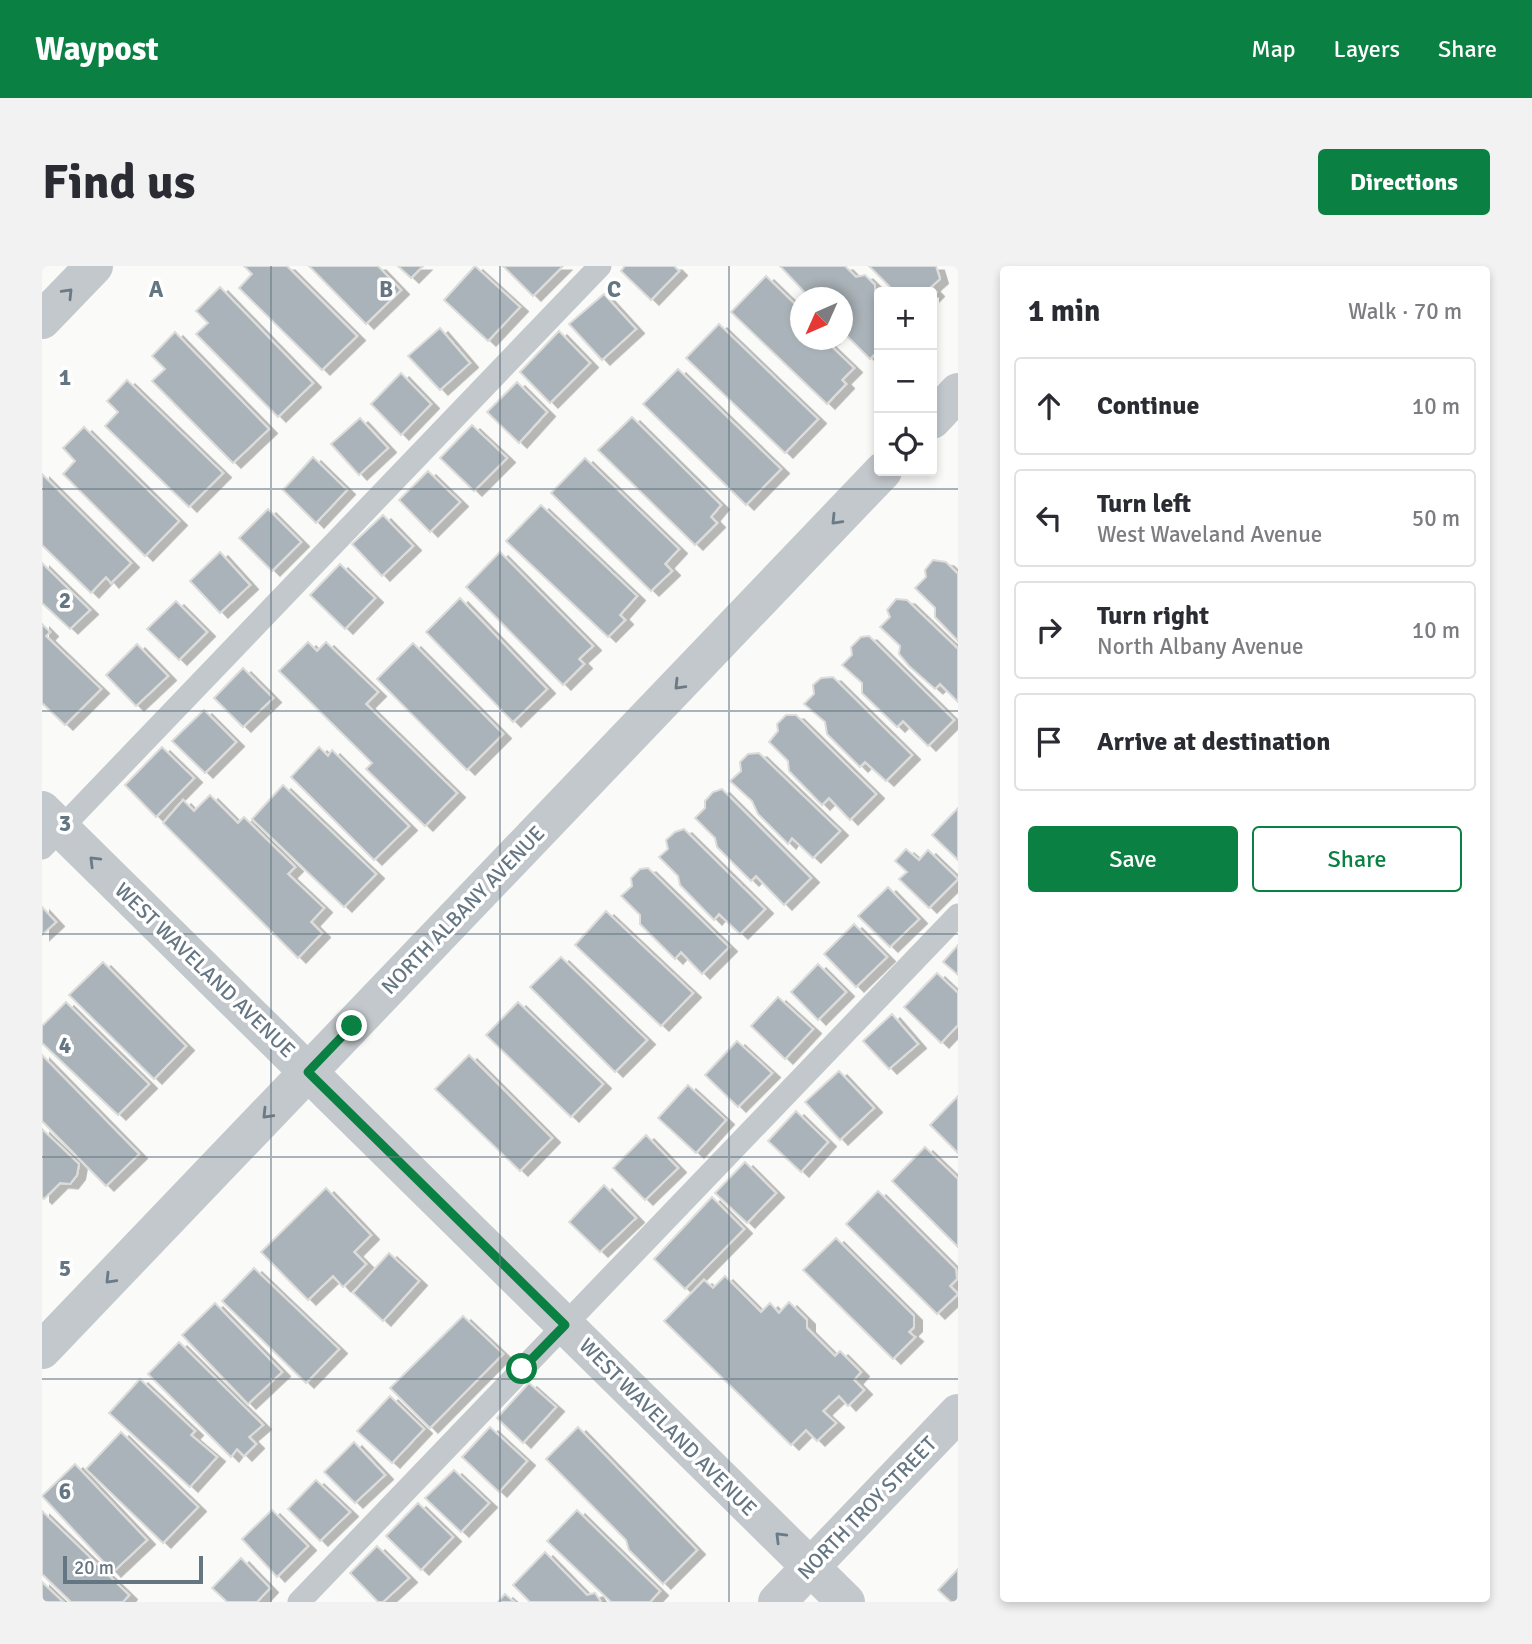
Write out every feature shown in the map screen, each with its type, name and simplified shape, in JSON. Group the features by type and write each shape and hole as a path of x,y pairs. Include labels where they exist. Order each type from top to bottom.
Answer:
{"street":[{"path":"42,320 94,266"},
{"path":"937,415 958,392"},
{"name":"NORTH ALBANY AVENUE","path":"42,1350 878,476"},
{"name":"WEST WAVELAND AVENUE","path":"48,829 308,1072 846,1602"},
{"name":"NORTH TROY STREET","path":"777,1602 958,1413"}],"lane":[{"path":"48,829 600,266"},
{"path":"299,1602 958,915"}],"building":[{"path":"244,266 287,266 357,336 322,370 239,288 252,274"},
{"path":"309,266 378,266 401,290 366,324"},
{"path":"398,266 423,266 411,278"},
{"path":"475,266 520,307 488,341 444,300"},
{"path":"503,266 563,266 533,296"},
{"path":"625,266 674,266 679,271 651,300 621,271"},
{"path":"780,266 845,266 856,277 865,275 875,285 874,355 870,359 853,342 853,287 800,287"},
{"path":"869,266 936,266 940,279 931,287 890,287"},
{"path":"766,276 790,299 790,350 835,350 854,368 842,380 846,384 827,404 731,312"},
{"path":"220,287 313,383 278,417 196,334 208,323 196,311"},
{"path":"604,294 636,329 602,360 569,324"},
{"path":"719,324 818,419 785,453 686,358"},
{"path":"440,328 470,363 440,390 408,356"},
{"path":"559,331 590,363 550,403 520,372"},
{"path":"175,332 269,429 233,463 152,381 165,369 152,356"},
{"path":"678,369 781,469 746,505 643,404"},
{"path":"401,373 431,404 401,435 371,404"},
{"path":"127,380 223,473 189,507 105,426 118,412 107,401"},
{"path":"517,382 547,412 519,443 487,412"},
{"path":"632,417 721,505 711,517 717,523 695,545 598,450"},
{"path":"360,418 388,448 359,475 331,444"},
{"path":"472,425 507,458 474,491 440,458"},
{"path":"84,427 179,521 145,556 63,474 75,461 63,448"},
{"path":"313,457 347,490 316,523 283,490"},
{"path":"585,458 679,549 665,564 672,571 651,591 551,493"},
{"path":"428,471 460,502 430,532 399,500"},
{"path":"42,474 131,563 111,583 106,577 91,593 42,545"},
{"path":"541,505 637,596 620,615 625,620 608,637 506,541"},
{"path":"268,509 301,542 272,571 239,538"},
{"path":"383,515 413,546 382,576 352,544"},
{"path":"220,552 250,585 220,613 190,581"},
{"path":"500,552 593,646 579,659 584,664 563,685 466,587"},
{"path":"933,560 946,562 958,574 958,641 935,617 935,608 915,588 926,577 925,570"},
{"path":"42,563 90,610 70,629 42,603"},
{"path":"340,564 375,598 345,629 310,595"},
{"path":"460,598 547,689 513,722 426,632"},
{"path":"896,599 907,600 958,649 958,702 940,684 935,689 909,666 899,654 900,646 880,627 890,617 887,610"},
{"path":"176,601 207,632 179,660 147,629"},
{"path":"42,624 50,632 46,636 101,689 65,725 42,703"},
{"path":"869,636 954,720 928,746 903,721 897,727 862,693 862,683 842,665 852,655 851,647 861,637"},
{"path":"308,642 317,651 326,642 378,692 366,704 457,793 425,826 366,769 372,763 279,671"},
{"path":"413,643 503,734 467,770 377,679"},
{"path":"137,644 168,676 136,706 106,675"},
{"path":"243,668 273,698 243,727 214,698"},
{"path":"833,677 912,755 886,781 865,762 860,767 827,734 825,722 804,704 814,694 813,685 821,678"},
{"path":"204,710 236,742 205,773 172,741"},
{"path":"786,715 796,715 876,794 850,820 829,798 822,805 789,771 788,761 769,742 778,731 777,724"},
{"path":"162,747 194,778 156,817 125,785"},
{"path":"319,747 328,756 332,750 409,826 374,860 291,777"},
{"path":"759,753 840,831 813,858 792,838 788,844 758,814 752,801 730,781 741,771 740,762 748,754"},
{"path":"283,785 376,874 344,907 252,819"},
{"path":"722,789 811,878 784,905 756,876 751,881 717,847 715,838 695,818 705,808 705,801 713,792"},
{"path":"210,795 238,823 244,817 295,867 288,874 324,908 311,922 322,933 298,958 163,823 183,800 194,811"},
{"path":"958,808 958,860 932,835"},
{"path":"684,829 765,909 740,934 719,914 714,920 680,885 678,876 659,857 668,849 666,840 675,832"},
{"path":"906,849 919,860 928,850 958,879 929,908 899,879 907,872 895,861"},
{"path":"648,868 729,947 702,974 681,952 675,959 640,924 640,915 621,896 632,886 631,878 640,869"},
{"path":"888,887 919,919 890,947 858,916"},
{"path":"42,907 56,922 42,935"},
{"path":"606,911 693,993 661,1026 575,945"},
{"path":"854,924 887,957 856,987 824,954"},
{"path":"958,945 958,975 943,962"},
{"path":"561,957 647,1040 615,1072 530,987"},
{"path":"103,962 186,1046 154,1079 69,995"},
{"path":"818,964 846,992 818,1020 791,992"},
{"path":"937,973 958,993 958,1025 941,1043 904,1007"},
{"path":"778,997 813,1029 785,1059 751,1026"},
{"path":"66,1002 149,1084 118,1115 42,1043 42,1026"},
{"path":"518,1002 603,1084 571,1117 486,1035"},
{"path":"892,1014 918,1044 889,1069 863,1041"},
{"path":"737,1041 772,1073 738,1107 705,1075"},
{"path":"42,1055 139,1154 106,1186 42,1121"},
{"path":"469,1055 552,1138 520,1171 435,1089"},
{"path":"839,1071 874,1108 840,1140 805,1102"},
{"path":"688,1085 726,1120 696,1153 658,1118"},
{"path":"958,1096 958,1153 930,1125"},
{"path":"796,1111 828,1142 801,1172 768,1141"},
{"path":"42,1129 79,1164 77,1175 70,1184 60,1183 44,1199 42,1197"},
{"path":"646,1135 678,1168 645,1200 613,1168"},
{"path":"925,1147 958,1179 958,1247 892,1181"},
{"path":"745,1162 776,1193 747,1223 715,1193"},
{"path":"604,1185 636,1218 600,1252 569,1222"},
{"path":"326,1188 371,1235 354,1252 366,1264 343,1287 333,1276 308,1300 261,1252"},
{"path":"878,1191 956,1269 957,1279 950,1286 958,1294 937,1314 846,1224"},
{"path":"712,1197 744,1229 685,1289 654,1259"},
{"path":"836,1238 914,1316 914,1327 909,1332 915,1337 893,1359 803,1270"},
{"path":"389,1253 419,1281 383,1321 353,1293"},
{"path":"254,1268 339,1349 306,1383 222,1301"},
{"path":"725,1276 761,1312 770,1303 779,1313 789,1302 807,1320 807,1328 835,1356 840,1351 861,1372 854,1380 864,1390 848,1406 839,1396 823,1411 836,1423 817,1441 806,1430 791,1445 664,1321 704,1280 713,1288"},
{"path":"215,1303 282,1372 248,1404 182,1335"},
{"path":"463,1316 503,1354 430,1428 390,1388"},
{"path":"179,1342 263,1425 249,1437 256,1444 244,1456 237,1449 231,1457 148,1374"},
{"path":"140,1379 195,1431 191,1435 217,1457 190,1487 109,1413"},
{"path":"529,1383 556,1407 523,1443 497,1418"},
{"path":"390,1396 424,1429 392,1463 357,1431"},
{"path":"490,1427 527,1461 499,1492 462,1457"},
{"path":"578,1427 697,1550 663,1584 629,1550 626,1540 546,1459"},
{"path":"121,1432 198,1507 163,1543 86,1469"},
{"path":"354,1442 385,1475 355,1503 324,1472"},
{"path":"75,1464 147,1540 113,1572 42,1496"},
{"path":"454,1470 489,1503 461,1532 425,1498"},
{"path":"316,1480 350,1512 320,1541 288,1509"},
{"path":"418,1503 453,1537 421,1570 386,1536"},
{"path":"272,1510 308,1546 277,1577 242,1539"},
{"path":"577,1510 660,1591 650,1602 611,1602 547,1541"},
{"path":"42,1511 129,1595 123,1602 71,1602 42,1574"},
{"path":"377,1546 409,1578 383,1602 378,1602 350,1573"},
{"path":"545,1552 587,1595 595,1593 601,1602 530,1602 513,1585"},
{"path":"241,1558 270,1588 257,1602 227,1602 212,1588"},
{"path":"958,1569 958,1602 951,1602 938,1590"},
{"path":"42,1582 63,1602 42,1602"},
{"path":"505,1594 514,1602 498,1602"}],"route":[{"path":"352,1026 308,1072 565,1325 522,1369"}]}
